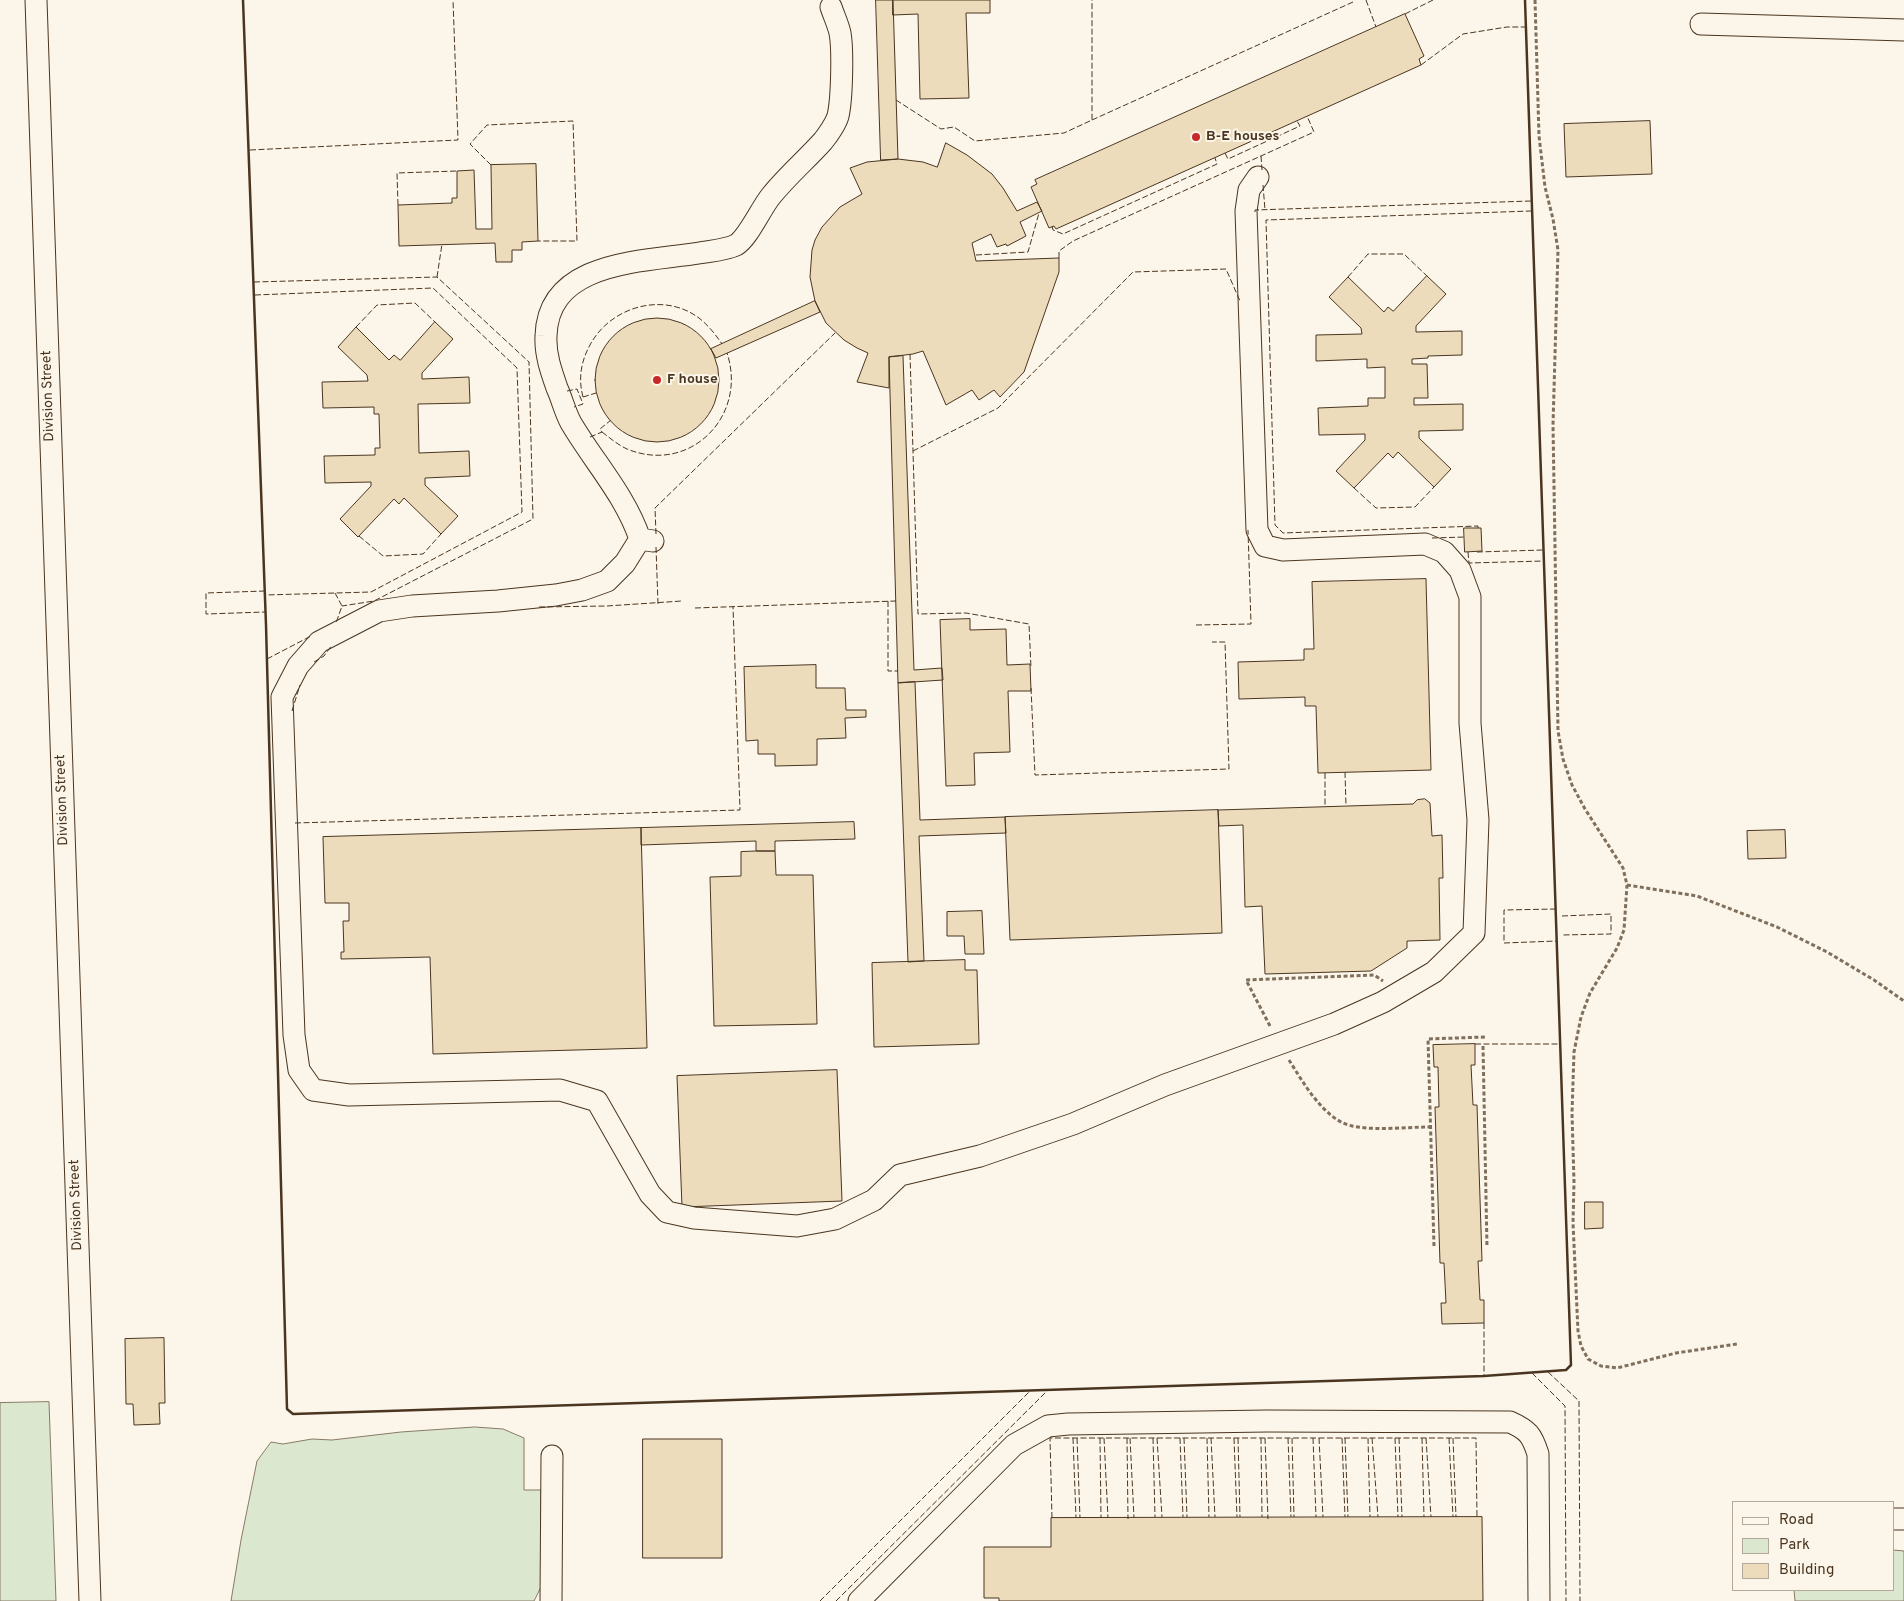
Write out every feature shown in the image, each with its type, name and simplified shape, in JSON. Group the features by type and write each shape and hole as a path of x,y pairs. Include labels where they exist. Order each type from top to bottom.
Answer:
{"street":[{"name":"Division Street","path":"36,0 90,1601"},
{"path":"831,8 840,34 841,89 838,117 823,141 784,179 764,204 749,230 736,245 717,250 644,260 596,271 578,279 560,294 548,316 546,336 547,357 570,420 595,460 617,489 646,540 607,581 582,590 556,595 412,606 379,611 319,642 298,666 282,697 294,1035 299,1070 313,1090 349,1095 560,1090 596,1101 650,1194 667,1212 694,1218 797,1226 835,1218 874,1200 900,1175 980,1156 1073,1124 1165,1085 1334,1024 1383,1002 1434,972 1474,933 1478,820 1470,723 1470,596 1460,570 1444,552 1425,544 1283,550 1265,546 1258,530 1246,211 1249,190 1258,177"},
{"path":"1701,24 1904,30"},
{"path":"859,1601 1014,1444 1048,1426 1068,1424 1267,1421 1510,1422 1524,1428 1533,1439 1538,1454 1539,1601"},
{"path":"551,1601 552,1456"}],"path":[{"path":"1535,0 1539,136 1545,187 1558,250 1552,425 1558,731 1563,759 1572,785 1598,831 1623,868 1627,885 1624,930 1618,948 1590,993 1581,1018 1574,1052 1572,1113 1573,1223 1578,1331 1581,1346 1588,1359 1601,1366 1617,1368 1676,1353 1737,1344"},
{"path":"1627,885 1697,896 1777,927 1827,952 1874,980 1904,1001"},
{"path":"1274,1033 1246,980 1374,975 1385,983"},
{"path":"1434,1246 1428,1039 1485,1037"},
{"path":"1483,1046 1487,1247"},
{"path":"1284,1054 1316,1099 1340,1121 1351,1126 1367,1128 1430,1127"}],"green space":[{"path":"49,1402 56,1601 0,1601 0,1403"},
{"path":"475,1427 503,1429 524,1438 524,1490 541,1490 541,1587 534,1601 231,1601 257,1461 271,1442 283,1444 312,1439 332,1440 401,1432"},
{"path":"1894,1550 1904,1551 1904,1601 1795,1601 1794,1591 1894,1591"}],"building":[{"path":"876,0 893,0 898,159 881,160"},
{"path":"893,0 990,0 990,13 966,13 969,98 920,99 918,14 893,15"},
{"name":"B-E houses","path":"1405,14 1424,56 1419,59 1421,65 1056,229 1054,226 1049,228 1031,187 1037,184 1035,180"},
{"path":"1650,121 1652,174 1566,177 1564,124"},
{"path":"946,143 967,155 992,174 1017,211 1037,202 1042,211 1020,222 1026,236 1007,246 1006,244 997,247 991,234 972,243 976,261 1059,258 1059,272 1024,372 1000,397 994,390 979,400 972,390 946,405 923,351 889,357 889,388 857,382 868,353 844,340 826,323 815,301 810,277 812,250 822,227 840,207 862,194 850,168 867,162 898,159 923,162 937,167"},
{"path":"536,164 538,241 522,242 522,250 512,250 512,262 496,262 495,243 399,246 398,205 452,203 452,198 457,198 457,171 474,170 476,229 492,229 491,165"},
{"path":"1427,276 1446,294 1416,326 1416,332 1462,331 1462,355 1428,356 1428,358 1412,359 1412,364 1427,364 1428,398 1414,398 1414,405 1463,404 1463,430 1419,431 1419,438 1451,469 1434,487 1398,452 1393,458 1388,453 1354,488 1336,471 1365,440 1365,434 1319,435 1318,408 1368,406 1368,398 1385,398 1385,367 1367,368 1367,359 1316,361 1316,335 1362,334 1361,328 1329,297 1348,277 1384,312 1388,307 1393,311"},
{"path":"815,301 820,312 716,358 711,349"},
{"name":"F house","path":"657,318 681,322 701,336 715,356 719,380 715,404 701,424 681,438 657,442 633,438 613,424 599,404 595,380 599,356 613,336 633,322"},
{"path":"435,322 453,339 422,373 422,379 469,377 470,403 418,404 419,453 469,451 470,476 425,478 425,485 458,516 441,534 404,498 399,504 394,499 358,537 340,519 371,486 371,482 325,483 324,456 375,455 375,448 380,448 379,414 374,414 374,407 323,408 322,382 368,381 367,375 338,347 356,327 389,360 394,355 400,360"},
{"path":"903,356 914,670 942,668 943,680 898,683 889,357"},
{"path":"1464,528 1481,528 1482,551 1465,552"},
{"path":"1426,579 1431,770 1318,773 1316,706 1305,706 1305,697 1239,699 1238,662 1304,660 1304,649 1314,649 1312,582"},
{"path":"970,619 970,630 1006,629 1007,665 1030,664 1031,691 1008,691 1010,752 974,753 975,785 946,786 940,620"},
{"path":"816,665 816,688 845,688 846,710 866,710 866,717 845,718 846,738 817,739 817,765 775,766 775,754 758,754 758,740 746,741 744,667"},
{"path":"915,682 920,820 1005,817 1006,833 919,836 924,961 908,962 898,683"},
{"path":"1425,799 1430,803 1432,836 1442,835 1443,878 1439,878 1440,940 1407,941 1407,948 1371,971 1265,974 1262,906 1245,907 1243,825 1219,826 1218,810 1413,804 1417,800"},
{"path":"1218,810 1222,933 1010,940 1005,817"},
{"path":"854,822 855,839 775,841 775,851 756,851 756,841 641,845 641,828"},
{"path":"641,828 647,1048 433,1054 430,957 341,959 341,952 344,952 343,921 349,921 349,903 325,903 323,837"},
{"path":"1785,830 1786,858 1748,859 1747,831"},
{"path":"775,851 776,875 813,875 817,1024 714,1026 710,877 741,876 741,852"},
{"path":"982,911 984,954 965,954 964,936 947,936 947,912"},
{"path":"965,960 965,970 977,970 979,1044 874,1047 872,963"},
{"path":"1475,1044 1475,1065 1471,1065 1473,1105 1477,1105 1482,1261 1478,1261 1480,1300 1484,1300 1484,1323 1442,1324 1441,1303 1446,1303 1444,1263 1440,1263 1435,1107 1439,1107 1438,1067 1434,1067 1433,1045"},
{"path":"837,1070 842,1201 682,1207 677,1076"},
{"path":"1585,1202 1603,1202 1603,1228 1585,1229"},
{"path":"164,1338 165,1403 159,1403 160,1424 134,1425 133,1404 126,1404 125,1339"},
{"path":"643,1439 722,1439 722,1558 643,1558"},
{"path":"1482,1517 1483,1601 999,1601 999,1598 984,1598 984,1547 1051,1547 1051,1518"}],"fence":[{"path":"250,150 458,140 453,0"},
{"path":"896,100 941,129 954,127 975,141 1064,133 1092,120 1092,0"},
{"path":"1092,120 1353,2 1352,0"},
{"path":"1366,0 1376,27"},
{"path":"1405,14 1433,0"},
{"path":"1421,65 1463,34 1507,27 1525,27"},
{"path":"1059,258 1059,251 1073,241 1314,132 1307,116"},
{"path":"491,165 470,144 487,125 573,121 577,241 538,241"},
{"path":"1225,153 1228,159 1300,126 1297,121"},
{"path":"1261,156 1262,170"},
{"path":"1052,226 1053,230 1063,234 1217,164 1215,158"},
{"path":"398,205 397,173 457,171"},
{"path":"1263,185 1265,210"},
{"path":"1255,212 1255,210 1531,201"},
{"path":"1478,528 1478,526 1283,533 1275,525 1266,220 1531,211"},
{"path":"976,255 1028,252 1039,213"},
{"path":"437,277 442,244"},
{"path":"1348,277 1368,254 1404,254 1427,276"},
{"path":"913,451 998,408 1133,272 1226,269 1240,301"},
{"path":"254,282 437,277 529,362 533,519 374,601 342,606"},
{"path":"255,295 433,288 517,368 522,512 371,592 265,595"},
{"path":"356,327 377,305 415,303 435,322"},
{"path":"583,397 581,377 583,364 590,345 610,321 638,307 670,305 685,310 699,318 712,330 722,344"},
{"path":"656,534 655,508 835,333"},
{"path":"602,432 627,449 650,455 672,454 692,447 708,434 721,418 729,398 731,376 727,353"},
{"path":"910,354 918,614 966,613 1029,624 1031,668"},
{"path":"567,391 577,389 583,404 574,407"},
{"path":"583,397 596,393"},
{"path":"590,437 602,432 600,429 611,420"},
{"path":"1354,488 1376,508 1415,507 1434,487"},
{"path":"1196,625 1251,624 1248,530"},
{"path":"359,536 383,556 423,554 441,534"},
{"path":"1432,538 1465,537"},
{"path":"656,547 658,604"},
{"path":"1477,552 1543,550"},
{"path":"1468,552 1469,563 1544,561"},
{"path":"265,591 206,593 206,614 265,612"},
{"path":"335,593 342,606 336,623"},
{"path":"539,607 607,606 682,601"},
{"path":"888,601 888,671 898,671"},
{"path":"695,608 896,601"},
{"path":"295,823 740,810 733,606"},
{"path":"267,659 311,636"},
{"path":"1031,688 1035,775 1229,769 1225,642 1212,642"},
{"path":"314,662 324,656 332,645"},
{"path":"292,711 300,685"},
{"path":"1345,772 1346,806"},
{"path":"1325,773 1325,807"},
{"path":"1556,909 1504,910 1504,943 1557,941"},
{"path":"1562,916 1611,914 1611,934 1562,935"},
{"path":"1475,1044 1560,1044"},
{"path":"1484,1323 1484,1376"},
{"path":"1548,1372 1579,1401 1580,1601"},
{"path":"1532,1373 1565,1406 1566,1601"},
{"path":"836,1601 1048,1390"},
{"path":"820,1601 1030,1391"},
{"path":"1052,1518 1050,1438 1476,1438 1477,1517"},
{"path":"1073,1438 1076,1518"},
{"path":"1077,1438 1080,1518"},
{"path":"1100,1438 1101,1518"},
{"path":"1104,1438 1108,1518"},
{"path":"1127,1438 1128,1519"},
{"path":"1130,1438 1134,1518"},
{"path":"1153,1438 1155,1517"},
{"path":"1157,1438 1162,1517"},
{"path":"1180,1438 1183,1517"},
{"path":"1184,1438 1187,1517"},
{"path":"1207,1438 1209,1517"},
{"path":"1211,1438 1215,1517"},
{"path":"1234,1438 1237,1517"},
{"path":"1238,1438 1240,1517"},
{"path":"1261,1438 1262,1517"},
{"path":"1265,1438 1268,1519"},
{"path":"1288,1438 1291,1517"},
{"path":"1292,1438 1294,1517"},
{"path":"1313,1438 1316,1517"},
{"path":"1319,1438 1323,1517"},
{"path":"1342,1438 1345,1517"},
{"path":"1345,1438 1348,1517"},
{"path":"1368,1438 1370,1517"},
{"path":"1372,1438 1378,1517"},
{"path":"1395,1438 1398,1517"},
{"path":"1399,1438 1402,1517"},
{"path":"1422,1438 1424,1517"},
{"path":"1426,1438 1431,1517"},
{"path":"1449,1438 1453,1517"},
{"path":"1453,1438 1456,1517"}],"wall":[{"path":"243,0 266,625 287,1409 293,1414 1484,1376 1566,1370 1571,1365 1525,0"}],"place":[{"name":"B-E houses","path":"1196,137"},
{"name":"F house","path":"657,380"}]}
